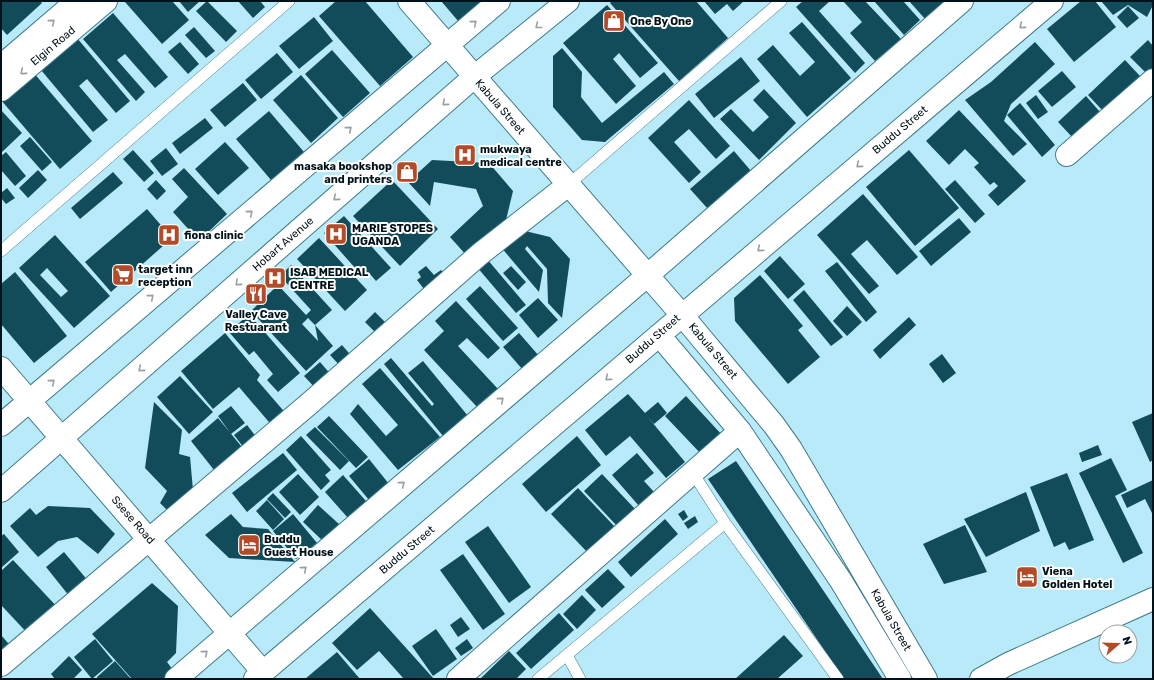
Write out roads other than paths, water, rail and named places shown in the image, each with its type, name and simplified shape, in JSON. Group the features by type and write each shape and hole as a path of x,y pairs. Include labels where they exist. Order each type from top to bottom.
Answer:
{"street":[{"name":"Elgin Road","path":"1,66 77,1"},
{"name":"Elgin Road","path":"1,90 106,1"},
{"name":"Kabula Street","path":"408,1 682,314 774,425 791,449 926,679"},
{"path":"1,425 499,1"},
{"name":"Hobart Avenue","path":"1,491 474,77 568,1"},
{"path":"176,679 229,632 648,275 962,1"},
{"name":"Buddu Street","path":"259,676 682,314 1052,1"},
{"path":"1066,155 1153,80"},
{"path":"1,665 310,403 480,254 568,185"},
{"path":"659,335 740,431 841,581 900,679"},
{"name":"Ssese Road","path":"1,368 229,632 259,676"},
{"path":"458,679 740,431"},
{"path":"981,679 1011,672 1153,599"}],"lane":[{"path":"1,251 289,1"},
{"path":"568,185 781,1"},
{"path":"693,473 725,523 838,679"},
{"path":"538,679 725,523"},
{"path":"567,655 580,679"}],"place":[{"name":"One By One","path":"614,21"},
{"name":"mukwaya medical centre","path":"465,155"},
{"name":"masaka bookshop and printers","path":"407,172"},
{"name":"MARIE STOPES UGANDA","path":"336,234"},
{"name":"fiona clinic","path":"169,235"},
{"name":"target inn reception","path":"123,275"},
{"name":"ISAB MEDICAL CENTRE","path":"275,278"},
{"name":"Valley Cave Restuarant","path":"256,294"},
{"name":"Buddu Guest House","path":"249,545"},
{"name":"Viena Golden Hotel","path":"1027,577"}]}
